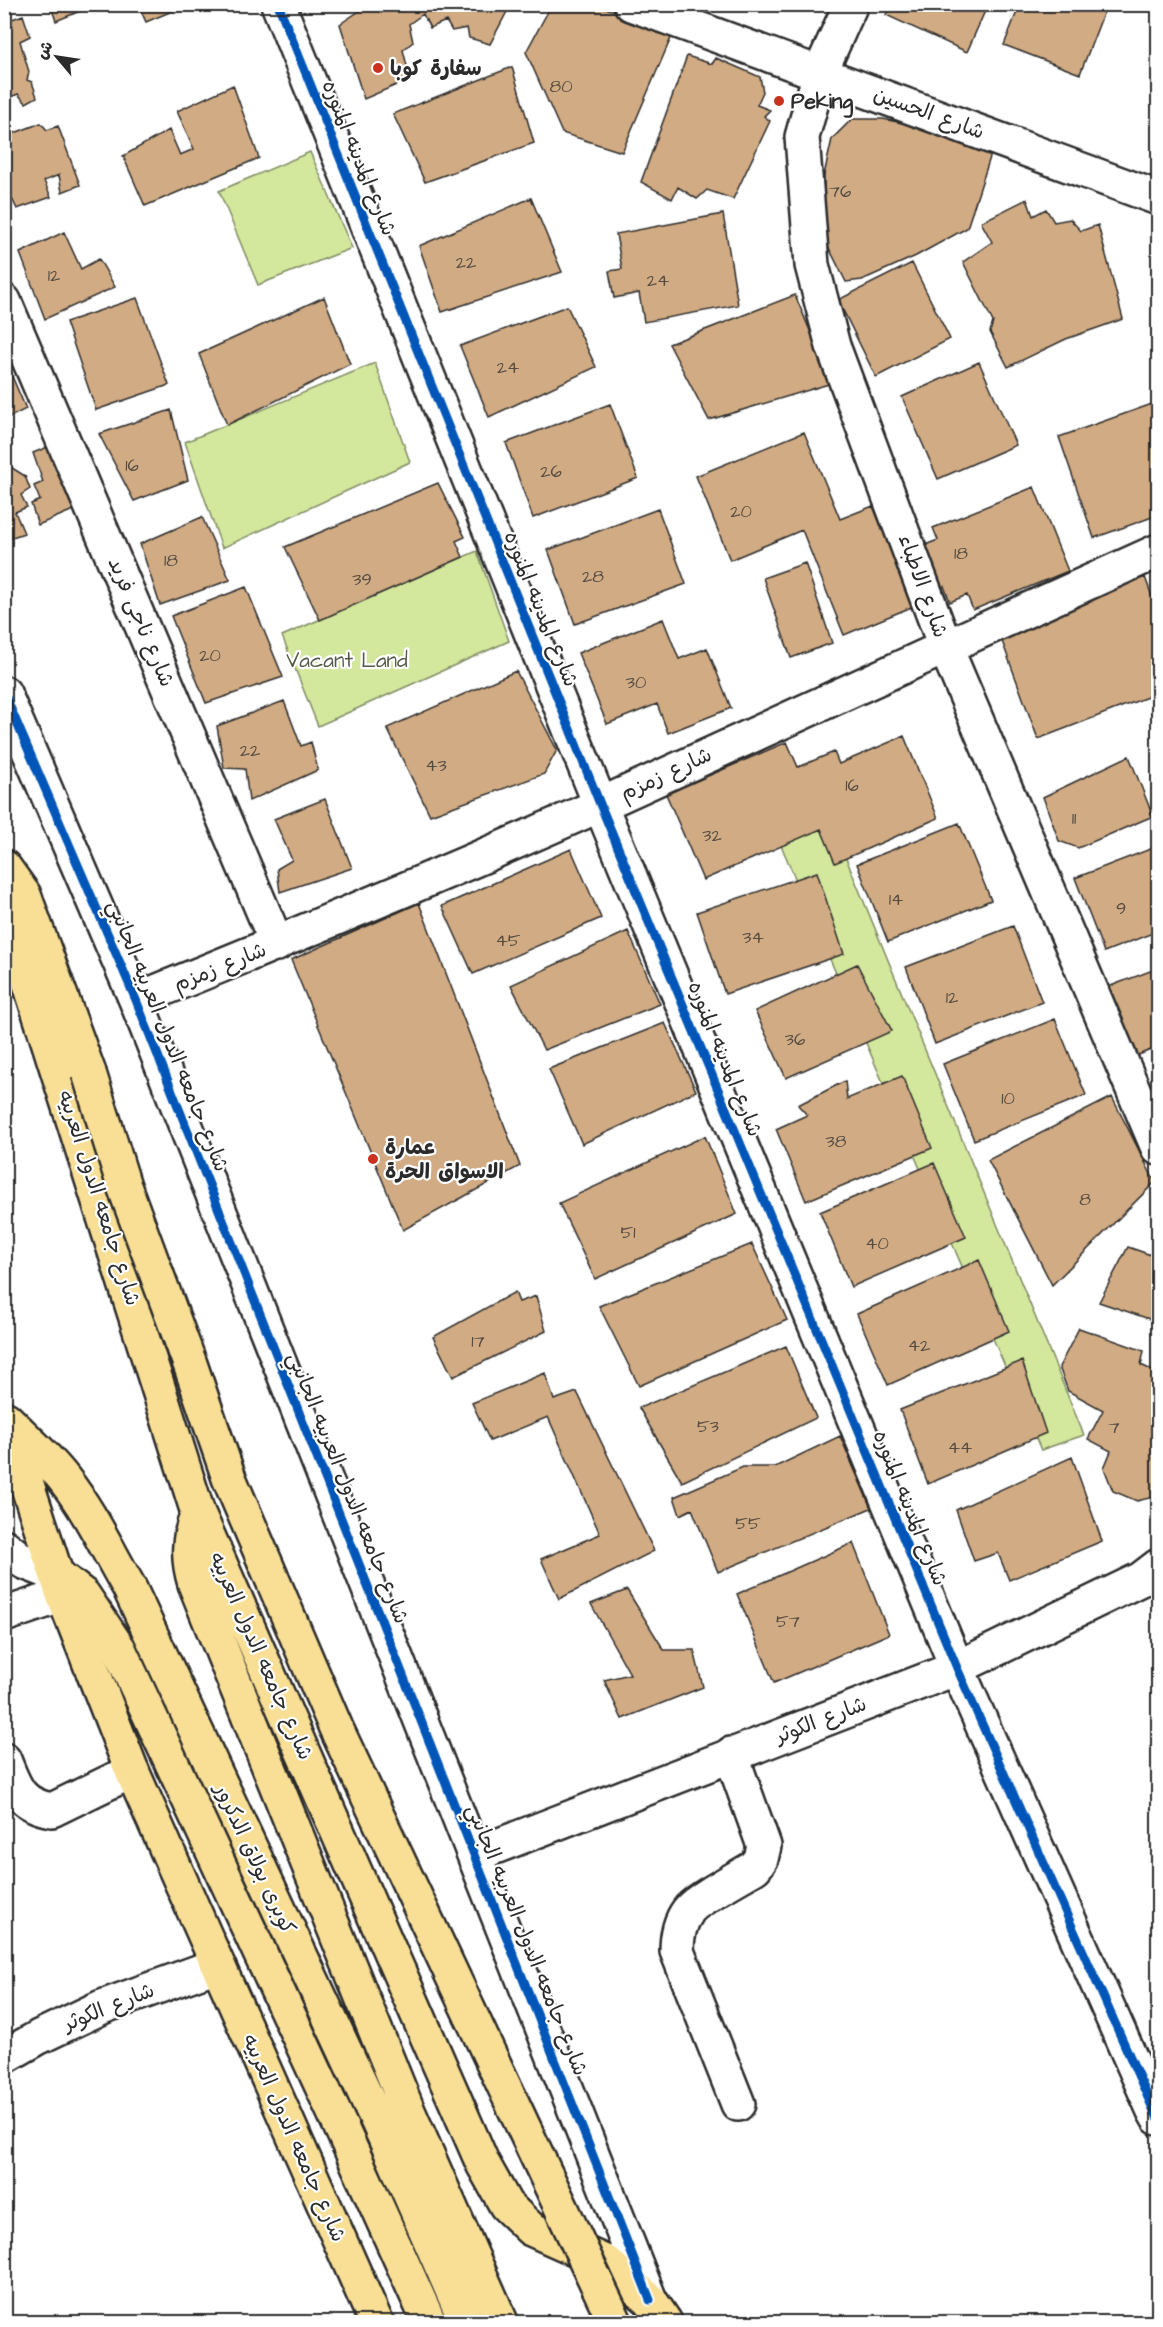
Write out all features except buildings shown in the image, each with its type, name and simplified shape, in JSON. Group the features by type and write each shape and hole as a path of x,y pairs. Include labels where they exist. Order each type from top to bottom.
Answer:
{"main road":[{"path":"4,867 24,895 89,1073 124,1186 190,1364 229,1478 336,1728 615,2322"},
{"name":"شارع جامعه الدول العربيه","path":"4,895 9,918 198,1512 478,2153 506,2205 531,2229 605,2262 658,2311"},
{"name":"شارع جامعه الدول العربيه","path":"5,1418 60,1585 132,1771 376,2322"},
{"name":"كوبرى بولاق الدكرور","path":"5,1418 44,1455 65,1480 87,1513 129,1587 378,2122 466,2322"},
{"name":"كوبرى بولاق الدكرور","path":"198,1512 191,1529 188,1547 189,1566 195,1584 408,2111 501,2322"},
{"path":"60,1585 83,1595 119,1649 429,2322"}],"street":[{"name":"شارع المدينه المنوره","path":"278,4 600,804 957,1668 1158,2118"},
{"name":"شارع الحسين","path":"631,4 1158,198"},
{"name":"شارع الاطباء","path":"851,4 820,73 802,137 812,265 833,346 945,646 1158,1148"},
{"name":"شارع ناجى فريد","path":"4,301 277,944"},
{"name":"شارع زمزم","path":"136,1000 277,944 600,804 1158,551"},
{"name":"شارع جامعه الدول العربيه الجانبي","path":"4,693 136,1000 474,1855 658,2311"},
{"path":"4,1546 60,1585 4,1615"},
{"name":"شارع الكوثر","path":"474,1855 957,1668 1141,1579 1158,1566"},
{"path":"731,1754 764,1846 761,1859 755,1867 689,1908 680,1924 677,1951 738,2104"},
{"path":"4,1760 19,1794 40,1808 52,1810 132,1771"},
{"name":"شارع الكوثر","path":"4,2057 39,2037 102,2007 217,1965"}],"green space":[{"path":"310,152 352,248 258,285 219,191"},
{"path":"375,363 410,462 222,548 185,442"},
{"name":"Vacant Land","path":"477,551 509,641 318,726 282,636"},
{"path":"829,817 1084,1435 1041,1450 777,836"}],"cycle path":[{"path":"278,4 600,804 957,1668 1158,2118"},
{"path":"4,693 136,1000 650,2300"}],"place":[{"name":"سفارة كوبا","path":"378,68"},
{"name":"Peking","path":"779,101"},
{"name":"عمارة الاسواق الحرة","path":"373,1159"}]}
